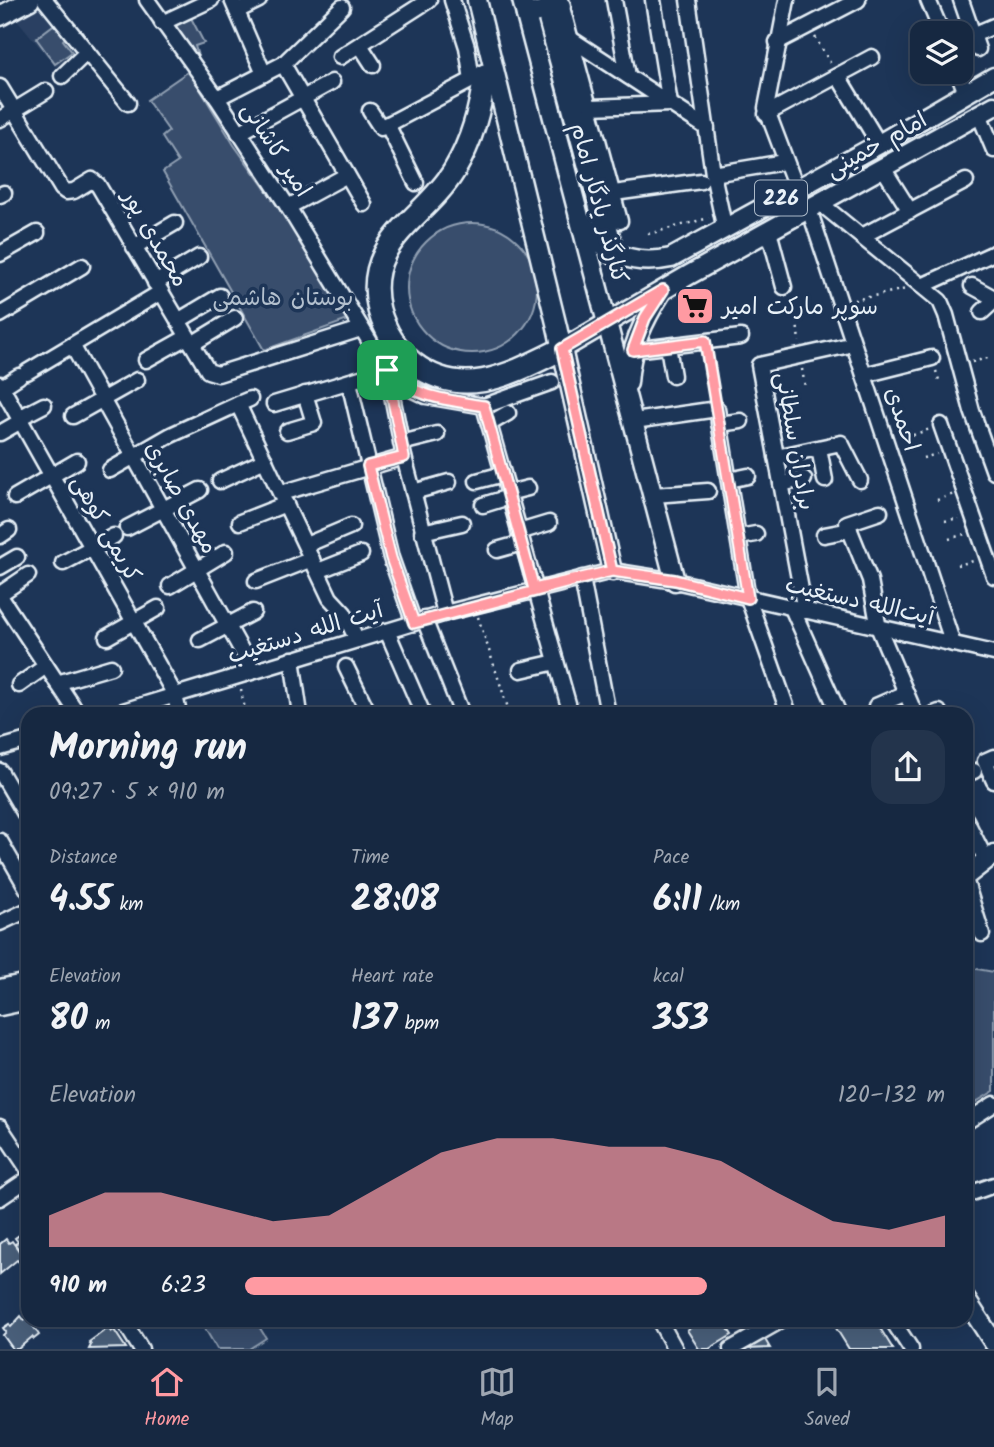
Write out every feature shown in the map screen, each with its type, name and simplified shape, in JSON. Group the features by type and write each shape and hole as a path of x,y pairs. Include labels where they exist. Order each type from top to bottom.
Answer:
{"highway":[{"path":"557,9 612,253"},
{"path":"479,78 476,125 453,172 439,193 396,234 384,251 376,289 379,307 392,341 404,356 420,369 445,380 473,383 491,381 562,349"}],"main road":[{"path":"0,16 30,0"},
{"path":"477,0 562,349 612,571"},
{"path":"524,8 557,9"},
{"name":"کنارگذر یادگار امام","path":"524,8 675,580"},
{"name":"امام خمینی","path":"612,253 632,260 658,261 683,253 723,223 797,190 966,93 992,83"},
{"name":"امام خمینی","path":"562,349 986,110"},
{"path":"575,208 598,242 612,253"},
{"path":"627,394 633,350 645,318 663,290"},
{"path":"973,870 990,857"},
{"path":"0,989 21,984"},
{"path":"0,1006 21,1002"},
{"path":"973,1311 994,1343"},
{"path":"972,1327 986,1349"}],"street":[{"path":"45,0 128,103"},
{"name":"امیر کاشانی","path":"147,0 217,98 288,207 387,370"},
{"path":"162,23 211,0"},
{"path":"259,0 234,5 264,74"},
{"path":"340,57 429,0"},
{"path":"370,111 381,128 479,78 452,0"},
{"path":"614,0 628,76"},
{"path":"653,0 670,104"},
{"path":"688,0 707,128 707,177 723,223"},
{"path":"787,0 777,41 766,114 797,190"},
{"path":"777,41 858,0"},
{"path":"928,0 937,21"},
{"path":"961,0 968,21"},
{"path":"217,98 283,64 342,7"},
{"path":"557,9 571,39 620,221"},
{"path":"978,49 973,35 994,26"},
{"path":"571,39 707,128"},
{"path":"360,45 373,65"},
{"path":"62,76 87,52"},
{"path":"766,114 872,57"},
{"path":"283,64 364,204"},
{"path":"838,76 879,144"},
{"path":"239,133 332,82"},
{"path":"963,84 966,93"},
{"name":"محمدی پور","path":"0,87 62,189 70,192 95,181 208,371 218,374 361,329"},
{"path":"0,119 46,91"},
{"path":"591,107 670,104"},
{"path":"986,110 994,150"},
{"path":"387,124 416,183"},
{"path":"614,194 784,162"},
{"path":"883,168 910,211"},
{"path":"288,207 347,175"},
{"path":"866,234 965,181"},
{"path":"814,206 928,291 944,308 968,400 994,472"},
{"name":"احمدی","path":"814,206 840,303 953,644"},
{"path":"134,247 175,223"},
{"path":"769,231 784,287"},
{"path":"0,254 37,233"},
{"path":"928,291 994,253"},
{"path":"1,385 72,345 199,257"},
{"path":"0,315 82,266"},
{"path":"972,286 994,300 982,312"},
{"path":"178,321 219,296"},
{"path":"146,360 235,318"},
{"path":"633,350 741,338"},
{"name":"مهدی صابری","path":"72,345 253,671"},
{"path":"668,346 673,376"},
{"name":"برادران سلطانی","path":"836,707 799,609 781,484 759,365 845,346"},
{"path":"864,375 932,358"},
{"path":"274,404 387,370"},
{"path":"387,370 400,384 426,396 484,406 552,382"},
{"path":"387,370 422,532 445,613"},
{"path":"73,416 137,380"},
{"path":"349,382 391,558 459,707"},
{"name":"کریمی کوهی","path":"1,385 175,695 178,707"},
{"path":"288,431 314,423 305,394"},
{"path":"110,470 242,403 265,460 330,598 344,613 357,640"},
{"path":"0,433 44,405"},
{"path":"484,406 569,707"},
{"path":"634,421 717,409 719,460 729,480 726,498 739,537 748,598 787,707"},
{"path":"489,424 508,413"},
{"path":"719,424 741,421"},
{"name":"احمدی","path":"941,425 994,576"},
{"path":"240,522 283,499 368,466 437,434"},
{"path":"776,457 841,443 860,480"},
{"path":"819,448 825,480"},
{"path":"220,481 265,460"},
{"path":"15,498 77,461"},
{"path":"477,481 503,474"},
{"path":"729,480 748,476"},
{"path":"781,484 804,479"},
{"path":"413,492 449,482"},
{"path":"483,505 528,488"},
{"path":"127,528 201,490"},
{"path":"653,495 708,491"},
{"path":"824,535 880,512"},
{"path":"422,532 462,523"},
{"path":"497,550 549,523"},
{"path":"312,559 351,526"},
{"path":"849,527 877,579 879,629 912,707"},
{"path":"739,537 756,534"},
{"path":"63,563 114,536"},
{"path":"170,586 226,552"},
{"path":"256,581 312,559 361,554"},
{"path":"0,567 17,557"},
{"name":"آیت الله دستغیب","path":"136,707 445,613 534,589 612,571 675,580"},
{"path":"28,575 0,595 5,615 46,666 73,707"},
{"path":"582,578 607,707"},
{"name":"آیت‌الله دستغیب","path":"675,580 879,629 994,653"},
{"path":"107,637 158,608"},
{"path":"200,639 253,612"},
{"path":"387,631 420,707"},
{"path":"292,660 299,707"},
{"path":"521,670 556,662"},
{"path":"19,685 46,666"},
{"path":"57,683 111,667"},
{"path":"346,667 366,707"},
{"path":"876,706 906,693"},
{"path":"0,748 21,742"},
{"path":"994,757 985,761 994,781"},
{"path":"0,771 21,807"},
{"path":"973,831 990,857"},
{"path":"0,841 21,878"},
{"path":"973,905 982,934"},
{"path":"0,923 21,913"},
{"path":"973,1118 994,1104"},
{"path":"0,1127 21,1159"},
{"path":"0,1198 21,1184"},
{"path":"973,1192 994,1185"},
{"path":"127,1327 141,1349"},
{"path":"663,1327 674,1349"},
{"path":"731,1349 770,1327"},
{"path":"897,1327 911,1349"}],"path":[{"path":"808,25 838,76"},
{"path":"648,234 723,223"},
{"path":"840,303 928,291"},
{"path":"797,321 804,387"},
{"path":"705,341 717,409"},
{"path":"913,435 941,425"},
{"path":"949,539 978,530"},
{"path":"957,565 988,558"},
{"path":"474,605 508,707"},
{"path":"238,676 245,707"}],"shaded area":[{"path":"43,2 80,49 56,67 15,17"}],"green space":[{"path":"189,14 204,43 195,46 203,73 166,24"},
{"path":"56,23 72,52 55,64 36,38"},
{"name":"بوستان هاشمی","path":"189,71 234,145 296,232 348,320 264,350 163,172 178,162 162,137 169,131 147,100"},
{"path":"472,223 497,228 518,242 532,263 537,288 532,313 518,334 497,348 472,353 447,348 426,334 412,313 407,288 412,263 426,242 447,228"},
{"path":"973,968 994,972 994,1091 973,1104"},
{"path":"204,1327 259,1327 266,1338 249,1349 217,1349"}],"building":[{"path":"21,1234 21,1253 15,1244 18,1242 15,1238"},
{"path":"6,1239 9,1243 12,1241 21,1254 21,1260 17,1260 0,1274 0,1244"},
{"path":"21,1316 21,1327 34,1327 39,1335 34,1339 32,1337 18,1349 13,1349 3,1335 6,1332 3,1328 9,1324 11,1327"},
{"path":"692,1327 727,1327 732,1335 709,1349 699,1349 687,1330"},
{"path":"835,1327 879,1327 893,1349 849,1349"},
{"path":"108,1328 111,1332 114,1330 126,1348 89,1349 89,1342"},
{"path":"763,1336 770,1348 744,1349"}],"place":[{"name":"سوپر مارکت امیر","path":"695,306"}],"route":[{"path":"387,370 400,384 426,396 484,406 534,589 582,578 612,571 562,349 663,290 645,318 633,350 705,341 748,598 675,580 612,571 534,589 414,623 391,558 368,466 404,457 387,370"}]}
